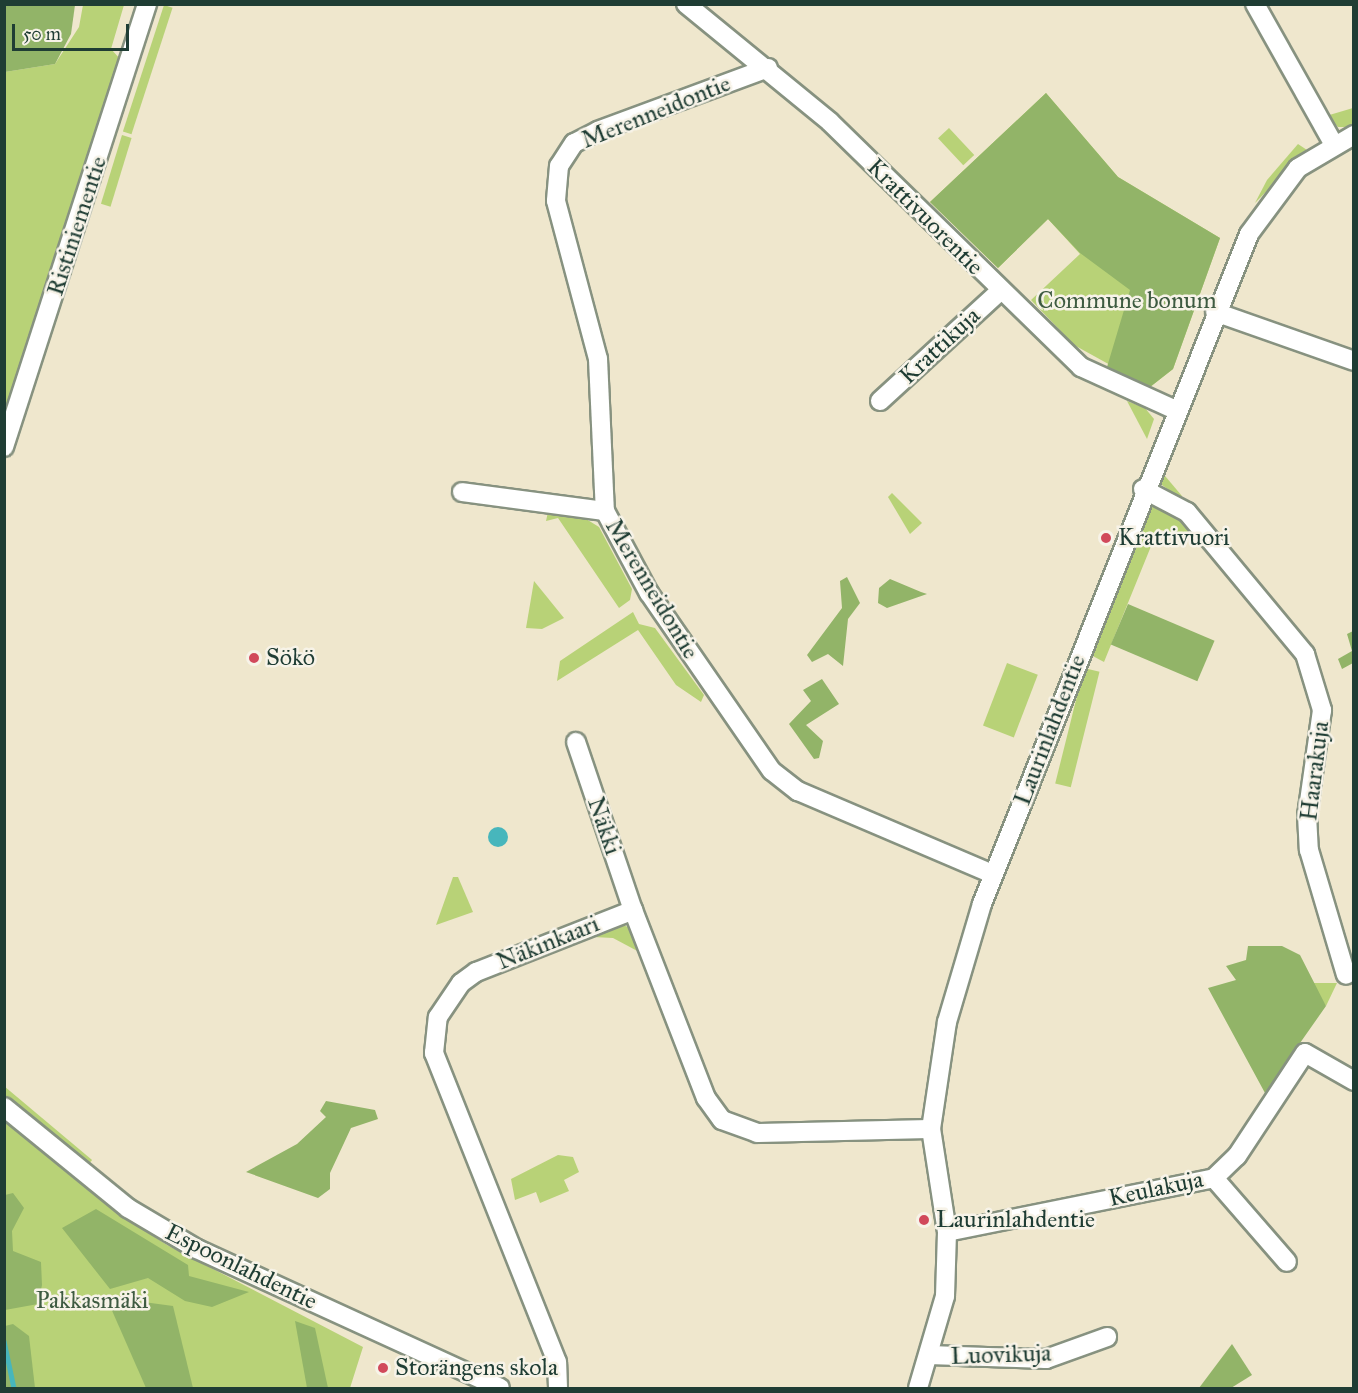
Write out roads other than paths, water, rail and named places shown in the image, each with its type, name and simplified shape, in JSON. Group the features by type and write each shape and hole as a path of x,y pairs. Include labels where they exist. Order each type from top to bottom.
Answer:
{"street":[{"name":"Ristiniementie","path":"4,447 147,4"},
{"name":"Krattivuorentie","path":"686,4 768,68 841,132 999,291 1081,366 1176,410"},
{"path":"1255,4 1334,143"},
{"name":"Merenneidontie","path":"768,68 598,131 574,143 559,166 554,184 558,212 598,359 605,511 649,593 772,771 798,791 993,874"},
{"name":"Laurinlahdentie","path":"918,1389 945,1296 947,1232 931,1129 947,1022 993,874 1143,489 1215,312 1262,210 1298,168 1334,143 1353,135"},
{"name":"Krattikuja","path":"880,401 999,291"},
{"path":"1215,312 1353,361"},
{"name":"Haarakuja","path":"1143,489 1195,519 1305,654 1322,710 1307,814 1309,850 1346,975"},
{"path":"462,492 605,511"},
{"name":"Näkki","path":"576,742 633,910"},
{"path":"633,910 706,1098 722,1120 757,1133 931,1129"},
{"name":"Näkinkaari","path":"558,1389 557,1362 435,1053 438,1017 455,990 476,972 633,910"},
{"name":"Keulakuja","path":"947,1232 1214,1178 1237,1156 1305,1053 1353,1081"},
{"name":"Espoonlahdentie","path":"4,1107 128,1208 188,1244 500,1389"},
{"path":"1214,1178 1287,1262"},
{"name":"Luovikuja","path":"929,1355 1047,1359 1107,1337"}],"water":[{"path":"498,827 505,830 508,837 505,844 498,847 491,844 488,837 491,830"}],"waterway":[{"path":"4,1341 14,1388"}],"place":[{"name":"Krattivuori","path":"1106,538"},
{"name":"Sökö","path":"254,658"},
{"name":"Laurinlahdentie","path":"924,1220"},
{"name":"Storängens skola","path":"383,1368"}],"park label":[{"name":"Commune bonum","path":"1127,301"},
{"name":"Pakkasmäki","path":"92,1301"}]}
